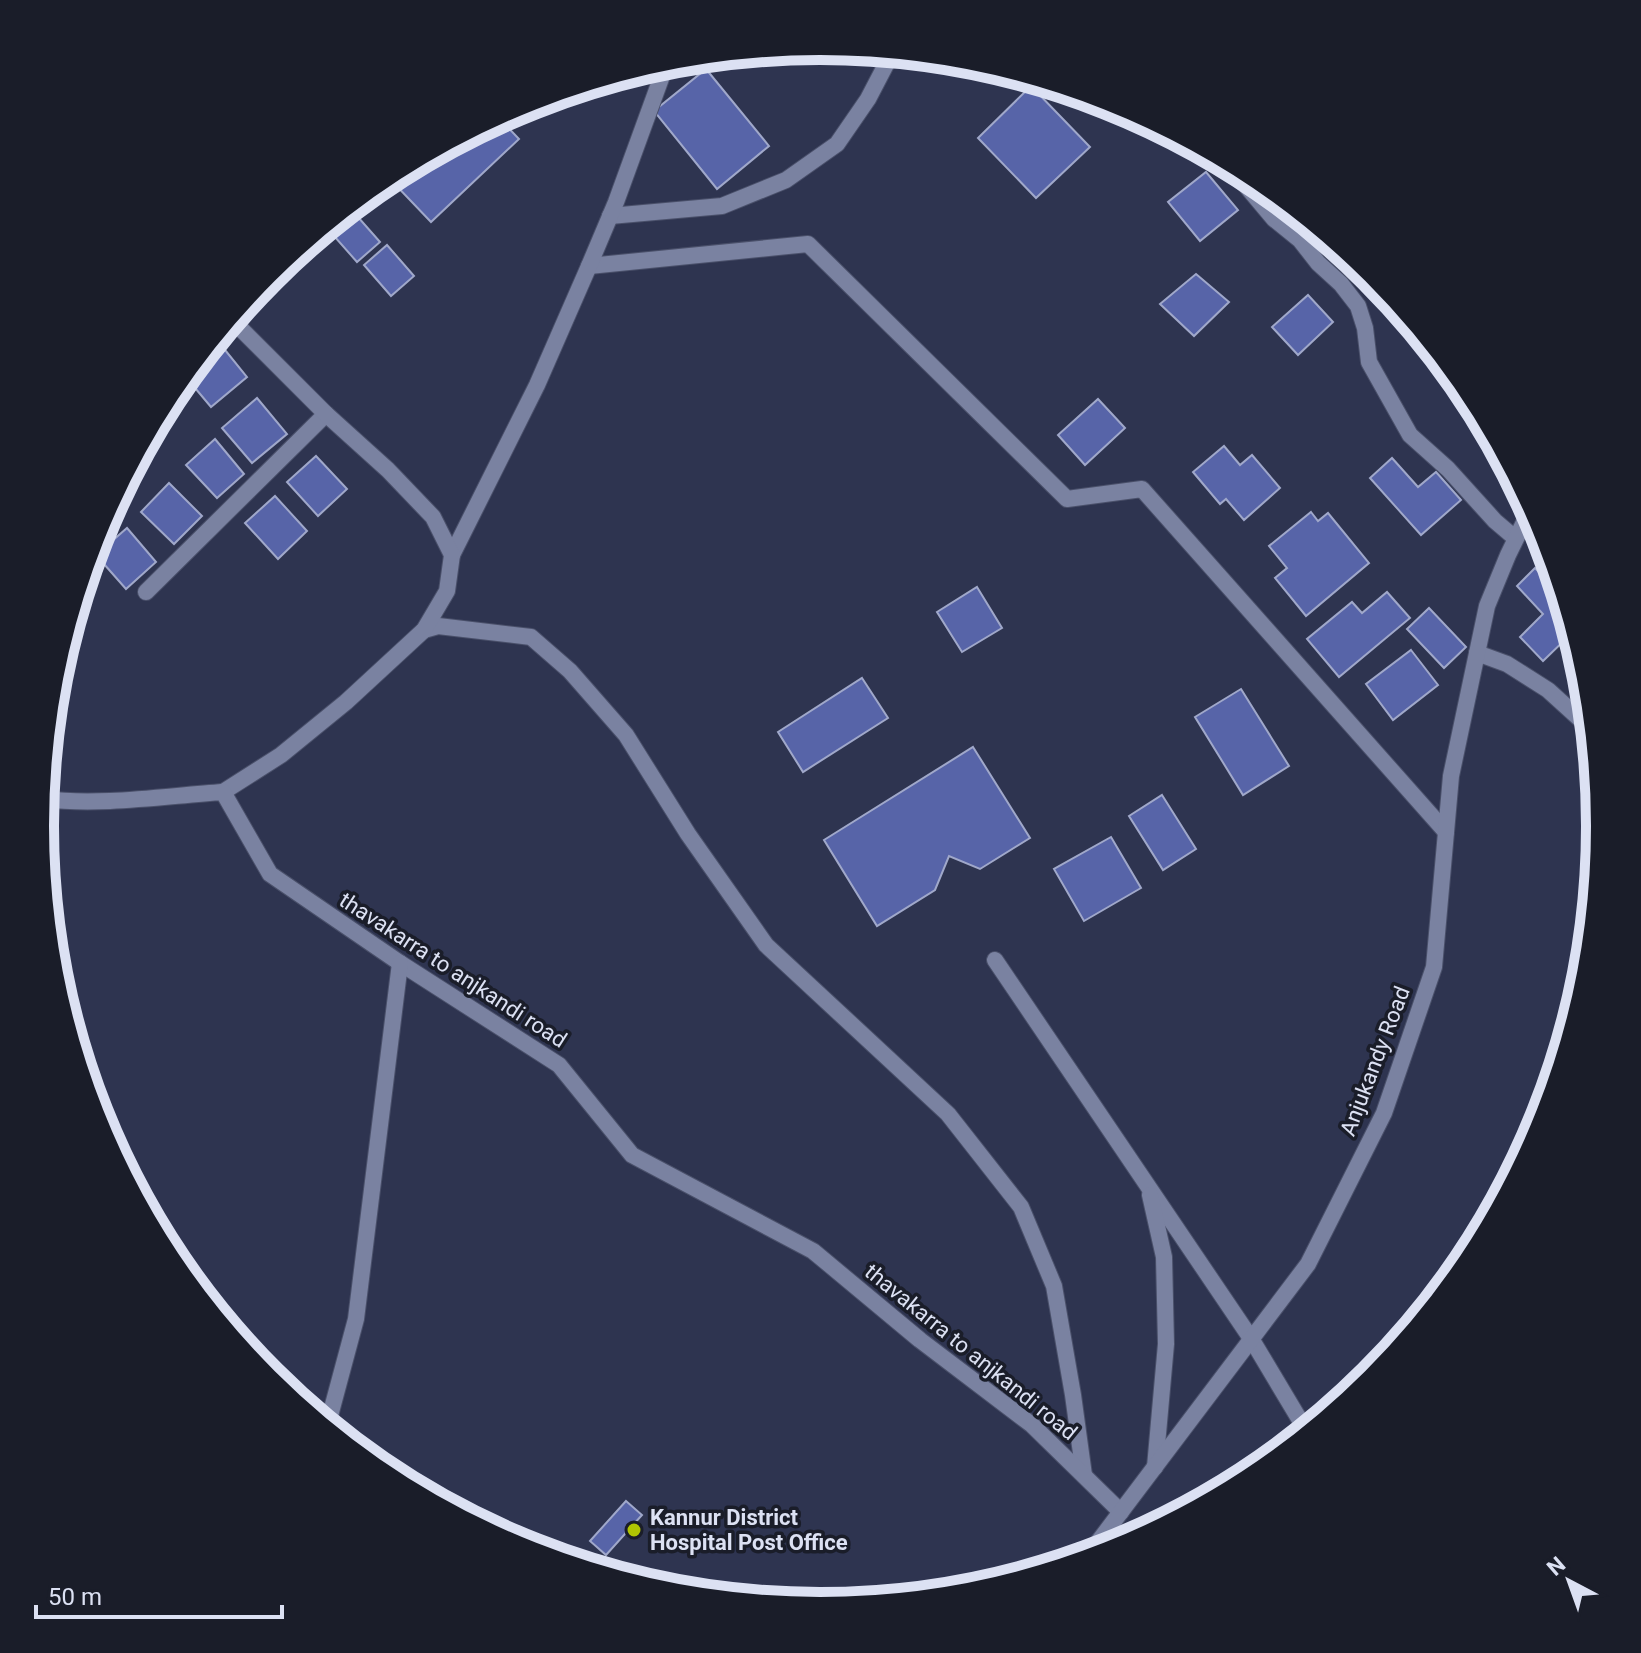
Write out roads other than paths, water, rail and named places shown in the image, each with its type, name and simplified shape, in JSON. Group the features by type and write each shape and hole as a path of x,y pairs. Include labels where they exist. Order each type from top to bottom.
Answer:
{"street":[{"path":"610,216 722,206 786,180 837,144 868,99 886,64"},
{"path":"55,800 112,800 223,792 281,755 346,702 424,630 447,591 452,555 537,385 589,266 661,77"},
{"path":"1253,194 1274,219 1300,240 1358,306 1365,328 1369,362 1410,435 1515,538"},
{"path":"589,266 808,244 1067,499 1142,489 1446,832"},
{"path":"239,327 433,517 452,555"},
{"path":"146,592 326,414"},
{"name":"Anjukandy Road","path":"1100,1540 1308,1264 1384,1113 1434,967 1451,776 1487,606 1524,522"},
{"path":"424,630 438,626 531,637 570,671 626,735 688,834 766,945 948,1114 1021,1207 1054,1286 1084,1475"},
{"path":"1477,653 1507,664 1548,690 1579,718"},
{"name":"thavakarra to anjkandi road","path":"223,792 270,874 400,963 559,1065 632,1155 813,1251 920,1340 1032,1425 1121,1512"},
{"path":"995,960 1252,1340 1302,1423"},
{"path":"330,1415 356,1319 400,963"},
{"path":"1147,1185 1164,1257 1166,1344 1155,1467"}],"place":[{"name":"Kannur District Hospital Post Office","path":"634,1530"}]}
